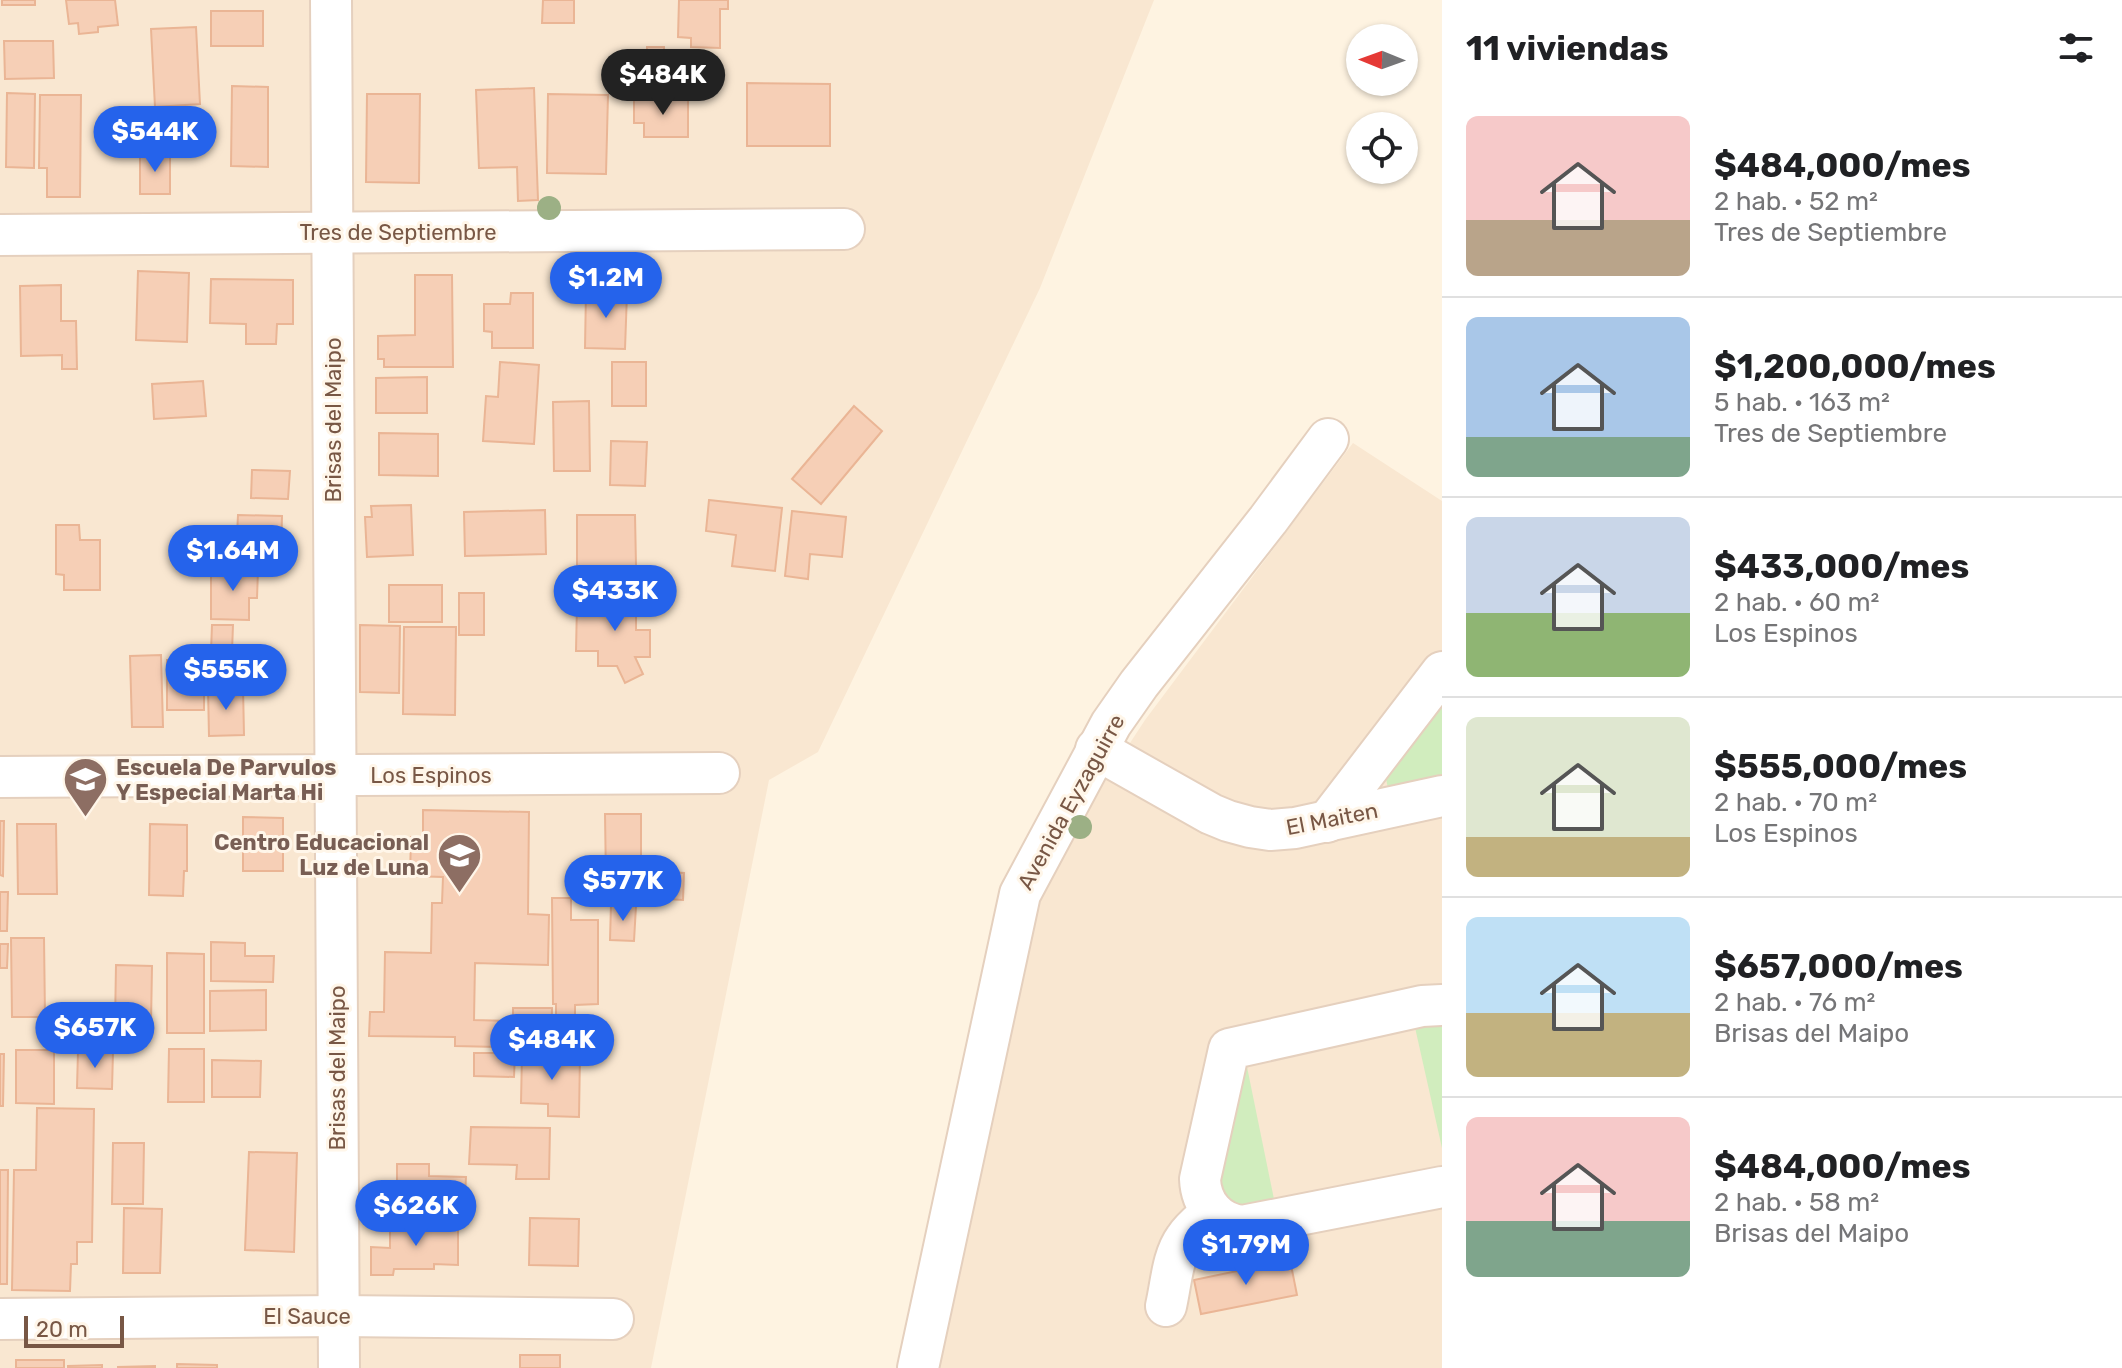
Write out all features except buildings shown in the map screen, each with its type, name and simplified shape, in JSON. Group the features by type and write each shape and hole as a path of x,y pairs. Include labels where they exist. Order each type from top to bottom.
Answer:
{"street":[{"name":"Brisas del Maipo","path":"331,0 339,1368"},
{"name":"Tres de Septiembre","path":"0,235 844,229"},
{"name":"Avenida Eyzaguirre","path":"918,1368 1020,894 1111,724 1328,439"},
{"path":"1327,822 1442,672"},
{"name":"El Maiten","path":"1096,749 1211,814 1270,830 1327,822 1442,796"},
{"name":"Los Espinos","path":"0,777 719,773"},
{"path":"1442,1005 1422,1006 1229,1049 1200,1179 1203,1196 1212,1212 1232,1225 1242,1226 1442,1187"},
{"path":"1166,1306 1178,1252 1195,1227 1212,1212"},
{"name":"El Sauce","path":"0,1319 339,1316 613,1319"}],"shaded area":[{"path":"0,0 1154,0 1040,288 818,752 769,780 651,1368 0,1368"},
{"path":"1353,443 1442,501 1442,1368 935,1368 1015,991 1044,889 1098,792 1145,720"}],"green space":[{"path":"1442,699 1442,782 1389,794 1385,773"},
{"path":"1442,1015 1442,1148 1414,1023"},
{"path":"1246,1062 1276,1209 1227,1209 1216,1170"}],"place":[{"name":"Escuela De Parvulos Y Especial Marta Hi","path":"85,819"},
{"name":"Centro Educacional Luz de Luna","path":"460,894"}]}
